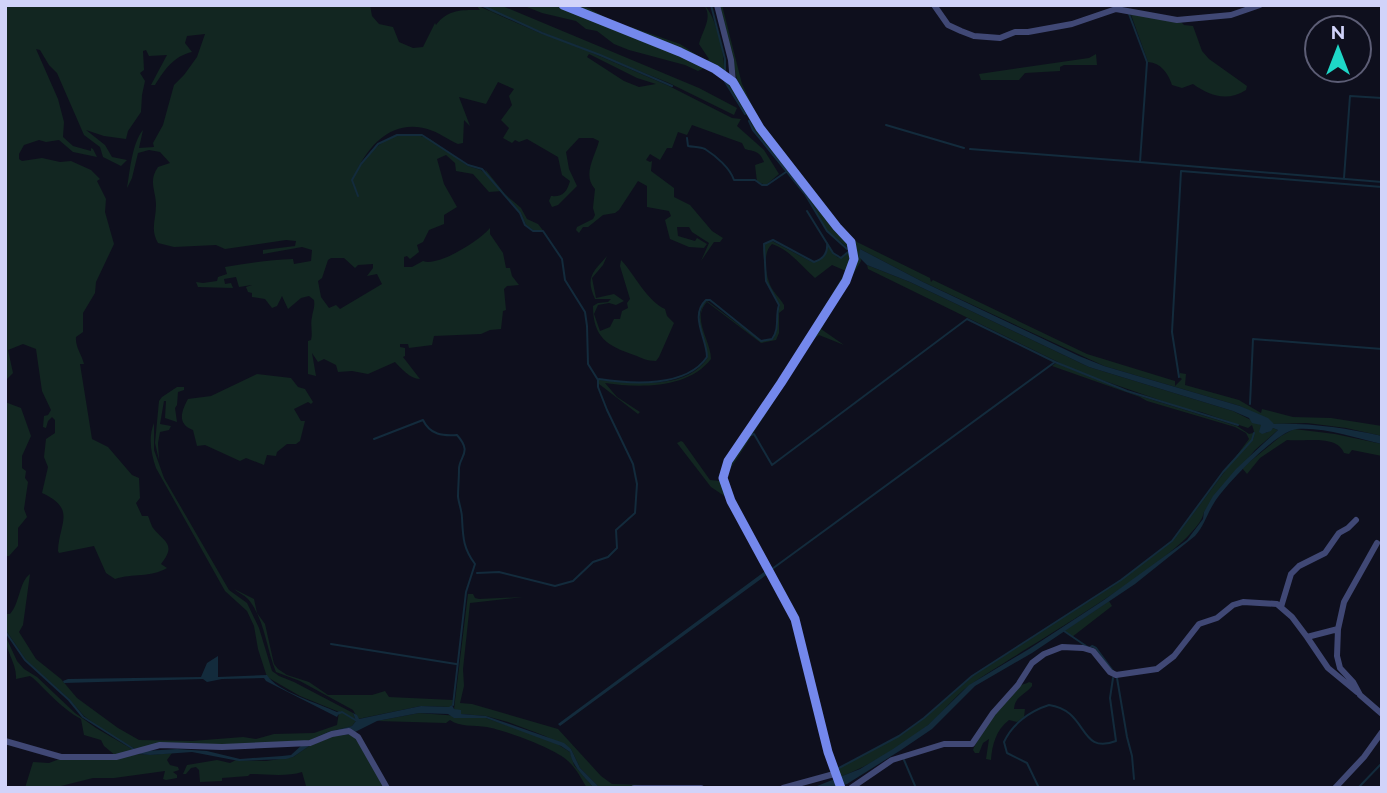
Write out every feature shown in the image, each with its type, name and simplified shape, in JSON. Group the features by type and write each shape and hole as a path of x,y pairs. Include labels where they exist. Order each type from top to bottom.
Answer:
{"street":[{"path":"563,5 680,52 715,69 733,82 760,128 836,227 851,242 855,252 846,281 728,461 723,478 732,501 795,619 811,690 837,780 783,788"},
{"path":"717,5 731,60 733,82"},
{"path":"934,5 939,15 955,28 974,36 1000,38 1015,32 1072,24 1116,9 1177,20 1231,15 1260,5"},
{"path":"1281,607 1291,574 1299,566 1325,553 1339,533 1356,520"},
{"path":"1360,695 1353,682 1340,668 1337,656 1338,629 1343,602 1377,543"},
{"path":"852,788 892,760 944,744 972,744 1032,663 1049,652 1068,646 1083,648 1093,651 1112,674 1128,675 1163,665 1174,656 1199,624 1217,618 1238,603 1268,602 1281,607 1307,637 1328,668 1382,714"},
{"path":"1307,637 1338,629"},
{"path":"5,741 61,757 116,757 160,745 222,747 310,743 332,734 349,732 358,737 387,788"},
{"path":"1335,788 1364,757 1382,732"},
{"path":"634,788 701,788"}],"green space":[{"path":"5,5 370,5 372,16 379,24 393,27 399,42 413,48 423,47 435,23 436,25 445,16 467,10 480,10 476,5 542,34 554,37 490,11 482,5 500,5 699,88 737,108 734,115 669,83 560,39 669,86 732,118 741,119 737,126 764,150 779,174 766,185 757,182 755,165 764,162 758,153 745,149 742,143 692,125 687,135 678,132 672,148 667,148 660,160 650,154 646,160 652,161 651,171 674,188 674,197 690,205 712,231 723,238 720,242 714,242 701,261 709,243 689,227 677,227 678,236 695,241 697,238 707,244 704,248 689,247 670,239 665,220 671,216 669,211 647,207 647,186 638,181 619,210 603,215 588,227 583,227 579,233 577,227 593,219 595,215 595,189 591,184 589,172 599,141 579,138 566,152 569,169 577,186 558,205 552,207 549,201 551,196 564,193 570,181 562,175 558,157 527,139 519,142 515,140 512,143 503,138 509,128 501,120 512,105 509,96 514,89 498,82 486,104 459,97 470,126 464,120 463,143 458,144 420,127 397,129 370,149 357,170 371,151 387,139 397,135 415,134 430,139 468,166 487,175 485,169 505,194 521,208 527,219 538,224 549,238 543,231 533,230 526,225 521,213 502,191 489,192 473,174 456,171 455,163 446,155 437,159 444,184 457,207 444,215 444,224 429,230 423,242 417,245 419,252 410,259 404,257 404,267 448,257 468,246 490,228 490,234 503,253 506,268 510,268 519,285 507,286 504,289 506,310 503,311 501,329 481,334 434,336 432,345 409,348 408,344 400,344 400,347 405,348 403,357 420,379 409,375 395,362 368,374 338,372 336,365 324,359 318,362 312,353 316,376 308,374 308,341 312,337 314,305 314,300 309,296 301,298 288,309 282,296 277,306 272,308 265,299 252,297 246,287 252,285 239,287 236,277 224,279 225,284 231,283 233,288 198,287 196,282 217,281 218,277 227,274 225,267 284,259 293,259 294,264 311,261 312,250 302,247 263,254 263,250 295,246 296,241 286,240 225,249 216,245 174,247 158,243 154,229 156,205 153,177 158,167 170,163 160,152 149,150 138,153 127,188 139,136 143,130 139,148 154,147 153,143 163,125 174,85 197,57 205,34 187,36 185,43 192,52 170,64 155,85 151,85 167,55 149,56 146,50 143,51 144,70 140,73 145,81 141,112 128,131 126,139 86,130 105,145 112,157 127,160 121,166 103,157 100,147 84,135 57,73 40,50 36,49 58,99 64,122 63,137 73,146 91,151 91,148 93,149 97,157 73,152 59,140 39,140 24,145 19,159 71,161 91,170 100,179 97,181 106,199 105,212 114,244 96,282 95,293 83,313 83,332 76,337 84,364 80,364 92,439 108,447 132,475 139,478 140,498 136,503 142,516 148,516 153,528 167,544 168,552 161,564 167,568 154,573 115,579 106,573 94,546 59,553 63,511 53,499 42,493 48,467 44,457 46,439 55,433 55,420 52,417 46,428 43,427 44,416 51,410 42,391 36,349 23,344 8,350 13,373 5,381","holes":["589,54 637,78 656,84 639,87 624,81 587,57","331,258 344,258 355,268 358,265 373,264 367,276 377,274 382,284 340,309 336,305 329,308 321,297 318,281"]},
{"path":"522,5 560,5 681,53 723,79 704,68 698,71 629,50 614,44 597,31 586,29 576,21"},
{"path":"569,5 581,5 627,29 631,27 680,44 706,61 709,59 699,44 708,14 704,5 712,18 719,37 724,74"},
{"path":"720,5 742,84 758,118 857,242 930,278 931,282 933,280 1087,354 1175,381 1175,386 1182,379 1179,377 1180,373 1186,374 1185,385 1239,400 1261,413 1262,409 1293,417 1331,418 1382,426 1382,436 1307,423 1274,424 1240,406 1104,366 923,282 860,249 861,261 821,329 844,345 819,335 814,339 727,474 729,490 772,567 728,489 725,473 857,260 857,249 762,127 738,84"},
{"path":"1130,12 1193,26 1202,51 1247,86 1246,90 1225,97 1206,92 1193,84 1182,88 1172,85 1163,69 1148,62"},
{"path":"1096,54 1097,65 1064,65 1060,67 1060,71 1025,73 1019,80 981,80 979,74 1089,58"},
{"path":"726,79 849,243 851,250 827,231 805,194 753,129"},
{"path":"772,241 812,262 824,257 828,244 837,257 841,258 852,252 851,261 836,293 726,462 723,481 729,499 711,487 677,443 683,442 710,480 720,481 725,461 795,355 846,271 832,265 815,278 790,254 772,244 766,257 767,273 772,288 784,305 784,309 779,313 779,333 776,340 761,343 707,302 701,322 711,359 701,369 690,376 662,384 633,386 605,383 617,397 640,412 638,414 599,384 599,380 658,382 686,376 698,368 708,357 699,322 702,305 707,301 761,341 773,339 780,305 766,281 763,250 764,244"},
{"path":"607,256 592,278 596,298 614,294 624,301 616,305 598,305 594,314 600,331 610,327 614,319 620,319 622,311 628,308 630,299 620,266 621,260 647,294 665,309 667,316 674,323 656,361 617,348 599,333 594,317 593,306 611,299 595,299 591,280 594,271"},
{"path":"867,265 910,282 1089,367 1233,411 1261,425 1266,433 1273,428 1278,430 1255,450 1204,512 1194,530 1171,552 1100,603 970,685 933,721 907,741 840,777 835,770 900,736 973,676 1113,586 1172,542 1249,439 1246,433 1235,427 1147,401 1052,366 1056,363 1127,392 1237,426 1249,434 1253,433 1253,439 1254,435 1252,425 1248,428 1185,409 1076,371 868,269"},
{"path":"257,374 291,378 298,387 305,389 313,402 294,409 301,421 305,421 300,441 287,444 276,456 267,455 264,465 246,458 240,461 205,445 197,446 193,430 184,424 182,417 188,399 211,396"},
{"path":"177,387 184,387 184,390 178,392 175,408 177,422 165,418 164,401 160,424 171,426 169,430 160,432 159,460 155,443 159,401"},
{"path":"5,402 21,408 31,436 22,456 22,468 26,471 25,478 28,482 24,509 27,517 18,528 18,546 9,556 5,556"},
{"path":"154,423 154,450 164,478 229,590 247,603 259,628 272,671 353,713 356,721 352,726 328,732 309,741 222,746 159,744 139,751 84,716 26,660 5,629 5,614 10,614 30,574 23,625 19,632 36,659 61,679 77,698 139,740 192,741 243,737 256,739 274,734 314,733 337,725 339,712 300,696 267,677 254,626 247,611 225,591 156,468 151,446"},
{"path":"1294,429 1382,444 1382,456 1352,450 1349,454 1344,453 1335,443 1327,441 1287,440 1260,458 1247,474 1242,468 1281,436"},
{"path":"234,589 254,599 257,613"},
{"path":"468,594 479,599 524,597 470,603 463,669 464,686 460,703 472,704 558,729 601,776 612,784 740,788 600,788 580,768 571,749 508,722 486,716 461,714 454,709"},
{"path":"1109,601 1112,606 1072,637 1064,631"},
{"path":"257,613 265,624 274,664 278,669 309,682 328,695 372,695 385,691 389,697 453,700 452,705 421,706 358,719 353,710 300,681 276,672"},
{"path":"5,635 17,661 24,669 37,677 75,713 137,752 116,756 101,740 84,735 81,719 61,705 33,678 30,676 16,679"},
{"path":"1029,682 1032,686 1018,698 1014,709 1025,709 1024,717 1017,722 1009,720 1001,728 994,743 991,760 986,759 989,739 983,743 979,753 975,753 973,750 976,744 1001,706 1014,690"},
{"path":"419,713 486,718 554,742 570,752 574,765 594,788 587,788 562,756 505,732 462,725 450,720 446,723 377,721"},
{"path":"351,734 358,738 386,788 311,788 306,786 302,772 283,775 250,774 222,778 222,781 200,782 199,770 196,767 183,774 187,765 217,760 230,763 236,760 266,761 293,757 312,744 334,736"},
{"path":"172,753 167,760 170,765 178,767 179,770 173,772 177,778 163,779 165,771 93,778 53,788 25,788 33,762 49,763 62,758 118,758"}],"water":[{"path":"860,249 923,282 1104,366 1240,406 1268,418 1274,424 1315,425 1382,436 1382,444 1318,430 1297,429 1288,432 1264,449 1229,484 1214,503 1195,536 1135,584 1032,653 975,686 932,729 901,750 847,784 832,788 812,788 860,769 893,749 928,725 969,685 1104,600 1187,540 1203,519 1213,496 1236,469 1278,430 1273,428 1262,434 1259,432 1261,425 1252,423 1249,418 1233,411 1089,367 910,282 867,265 859,257"},
{"path":"768,569 769,573 560,726 558,724"},
{"path":"218,656 218,677 267,675 289,692 340,711 337,717 266,681 264,678 207,682 203,679 63,681 201,677 207,663"},
{"path":"452,705 454,709 461,710 461,714 486,716 564,743 571,749 580,768 600,788 594,788 576,767 570,752 561,746 486,718 454,718 448,714 419,713 377,721 351,734 334,736 312,744 286,759 239,761 192,752 139,754 144,751 177,749 207,751 240,759 291,755 303,744 328,732 352,726 356,721 353,713 359,719 421,706"}],"waterway":[{"path":"481,5 672,86"},
{"path":"711,5 725,59 725,72"},
{"path":"1129,14 1147,62 1140,162 1382,182"},
{"path":"724,80 745,114"},
{"path":"1344,178 1350,96 1382,98"},
{"path":"749,121 753,130 805,194 827,231 847,249"},
{"path":"886,125 964,148"},
{"path":"358,196 352,180 361,164 378,144 397,135 422,135 468,165 482,169 520,213 525,225 533,231 543,231 562,259 565,280 585,312 588,364 598,380 607,410 633,464 637,484 635,513 616,530 617,548 608,557 593,562 573,581 555,586 499,572 477,573"},
{"path":"687,138 688,146 703,148 709,152 726,167 734,180 755,180 767,185 786,172"},
{"path":"970,149 1140,162"},
{"path":"1179,377 1172,332 1181,171 1382,187"},
{"path":"807,211 833,253 841,258 848,252"},
{"path":"599,379 657,382 686,374 698,367 707,357 699,320 701,306 706,300 710,300 761,341 772,339 776,331 779,305 766,281 764,244 773,240 814,262 825,255 827,243"},
{"path":"751,435 754,434 772,465 967,319 1055,362"},
{"path":"1250,404 1253,339 1382,349"},
{"path":"772,569 1055,362 1127,391 1238,425"},
{"path":"374,439 423,420 429,429 437,434 457,435 464,446 459,469 458,497 464,542 475,564 466,592 453,705"},
{"path":"837,769 899,736 972,676 1121,580 1172,541 1223,472 1252,440 1254,433"},
{"path":"5,631 25,660 69,700 83,717 135,750"},
{"path":"1064,631 1089,648 1096,648 1113,671"},
{"path":"331,644 456,664"},
{"path":"1039,788 1027,763 1007,753 1004,742 1007,735 1022,719 1049,705 1070,714 1093,741 1099,744 1116,741 1110,698 1113,678"},
{"path":"1117,678 1134,779"},
{"path":"337,714 342,712 357,721"},
{"path":"904,760 916,788"},
{"path":"1358,788 1382,763"}]}
